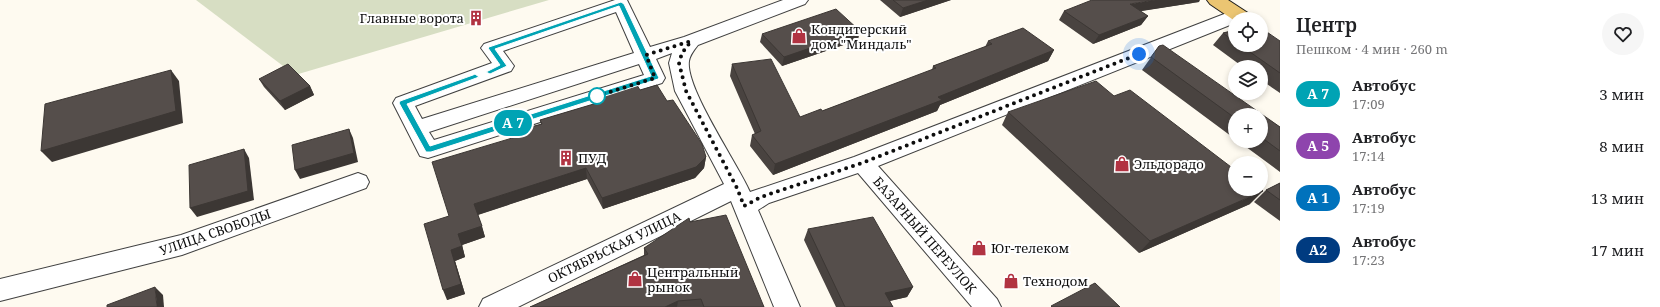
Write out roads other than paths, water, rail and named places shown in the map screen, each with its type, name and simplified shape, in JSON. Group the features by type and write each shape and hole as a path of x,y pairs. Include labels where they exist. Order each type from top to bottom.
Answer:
{"main road":[{"path":"1216,0 1234,12"}],"street":[{"path":"646,55 621,4 491,48 504,66 403,103 417,128 691,41 799,0"},
{"name":"ОКТЯБРЬСКАЯ УЛИЦА","path":"492,307 741,197 761,197 862,163 1228,22"},
{"path":"691,41 682,53 679,63 686,91 741,197 787,307"},
{"name":"БАЗАРНЫЙ ПЕРЕУЛОК","path":"862,163 988,307"},
{"name":"УЛИЦА СВОБОДЫ","path":"0,290 182,245 358,182"}],"place":[{"name":"Главные ворота","path":"476,18"},
{"name":"Кондитерский дом \"Миндаль\"","path":"799,36"},
{"name":"ПУД","path":"566,158"},
{"name":"Эльдорадо","path":"1122,164"},
{"name":"Юг-телеком","path":"979,248"},
{"name":"Центральный рынок","path":"635,279"},
{"name":"Технодом","path":"1011,281"}]}
